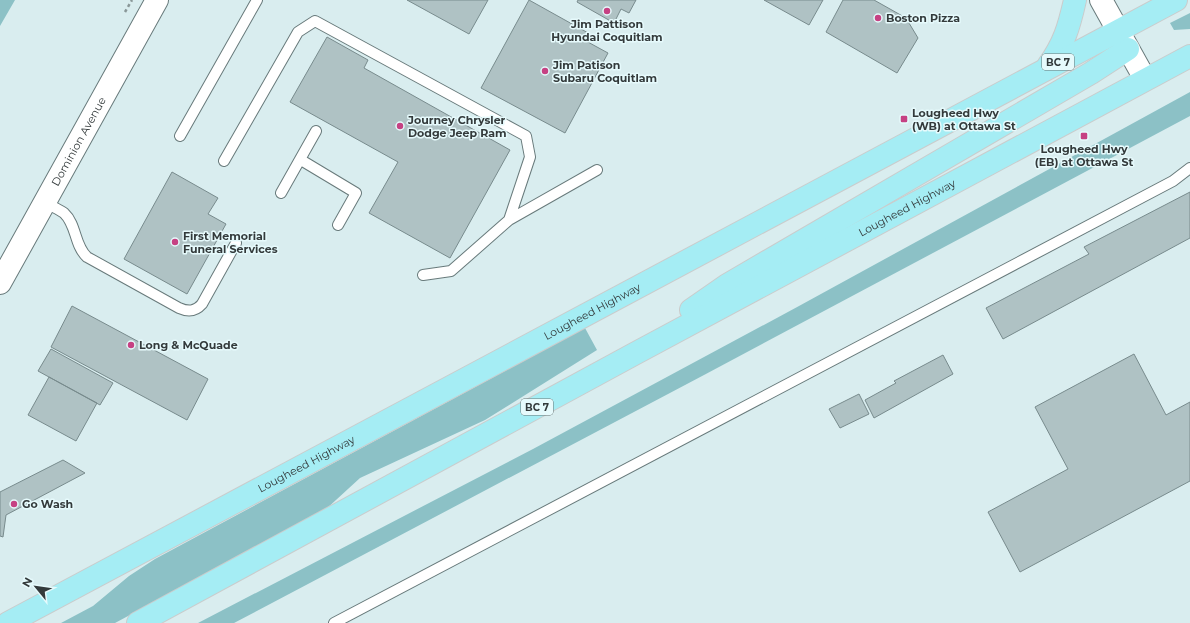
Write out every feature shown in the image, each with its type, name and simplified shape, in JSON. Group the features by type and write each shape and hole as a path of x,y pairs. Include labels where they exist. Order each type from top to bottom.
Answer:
{"main road":[{"path":"1046,68 1060,49 1068,30 1075,0"},
{"name":"Lougheed Highway","path":"8,623 1046,68 1123,39 1176,0"},
{"path":"636,353 696,306 727,286 1091,73 1123,39"},
{"name":"Lougheed Highway","path":"138,623 636,353 1042,137 1145,79 1190,56"}],"street":[{"name":"Dominion Avenue","path":"0,283 157,0"},
{"path":"1101,0 1145,79"}],"lane":[{"path":"180,136 257,0"},
{"path":"224,161 298,32 315,21 526,136 530,157 509,220"},
{"path":"281,193 316,131"},
{"path":"301,160 356,192 338,225"},
{"path":"334,623 1166,184 1190,168"},
{"path":"423,276 451,271 509,220 597,170"},
{"path":"45,202 68,218 78,245 87,257 187,311 194,310 202,304 236,243"}],"shaded area":[{"path":"0,0 15,0 0,26"},
{"path":"1190,13 1190,29 1174,30 1170,23"},
{"path":"1190,92 1190,116 234,623 198,623 533,449 799,306"},
{"path":"585,328 597,350 485,420 360,478 324,511 115,623 61,623 93,606 129,576 155,559"}],"building":[{"path":"407,0 488,0 469,34"},
{"name":"Jim Patison Subaru Coquitlam","path":"529,0 590,34 586,41 608,53 565,133 481,88"},
{"name":"Jim Pattison Hyundai Coquitlam","path":"578,0 636,0 629,13 621,9 614,23 577,2"},
{"path":"764,0 823,0 809,25"},
{"path":"843,0 874,0 906,18 918,38 897,73 826,32"},
{"name":"Journey Chrysler Dodge Jeep Ram","path":"327,37 368,60 364,68 510,150 450,258 369,213 398,162 290,102"},
{"name":"First Memorial Funeral Services","path":"172,172 218,198 208,214 226,224 187,294 124,259"},
{"path":"1190,192 1190,238 1003,339 986,308 1089,254 1084,247"},
{"path":"72,306 208,379 187,420 51,347"},
{"path":"51,349 113,383 100,405 38,371"},
{"path":"1134,354 1166,415 1190,402 1190,481 1020,572 988,512 1068,469 1035,407"},
{"path":"943,355 953,374 874,418 865,400 896,383 894,381"},
{"path":"49,377 97,403 76,441 28,415"},
{"path":"859,394 869,414 840,428 829,409"},
{"name":"Go Wash","path":"63,460 85,473 6,515 3,537 0,536 0,492"}],"place":[{"name":"Jim Pattison Hyundai Coquitlam","path":"607,11"},
{"name":"Boston Pizza","path":"878,18"},
{"name":"Jim Patison Subaru Coquitlam","path":"545,71"},
{"name":"Lougheed Hwy (WB) at Ottawa St","path":"904,119"},
{"name":"Journey Chrysler Dodge Jeep Ram","path":"400,126"},
{"name":"Lougheed Hwy (EB) at Ottawa St","path":"1084,136"},
{"name":"First Memorial Funeral Services","path":"175,242"},
{"name":"Long & McQuade","path":"131,345"},
{"name":"Go Wash","path":"14,504"}]}
